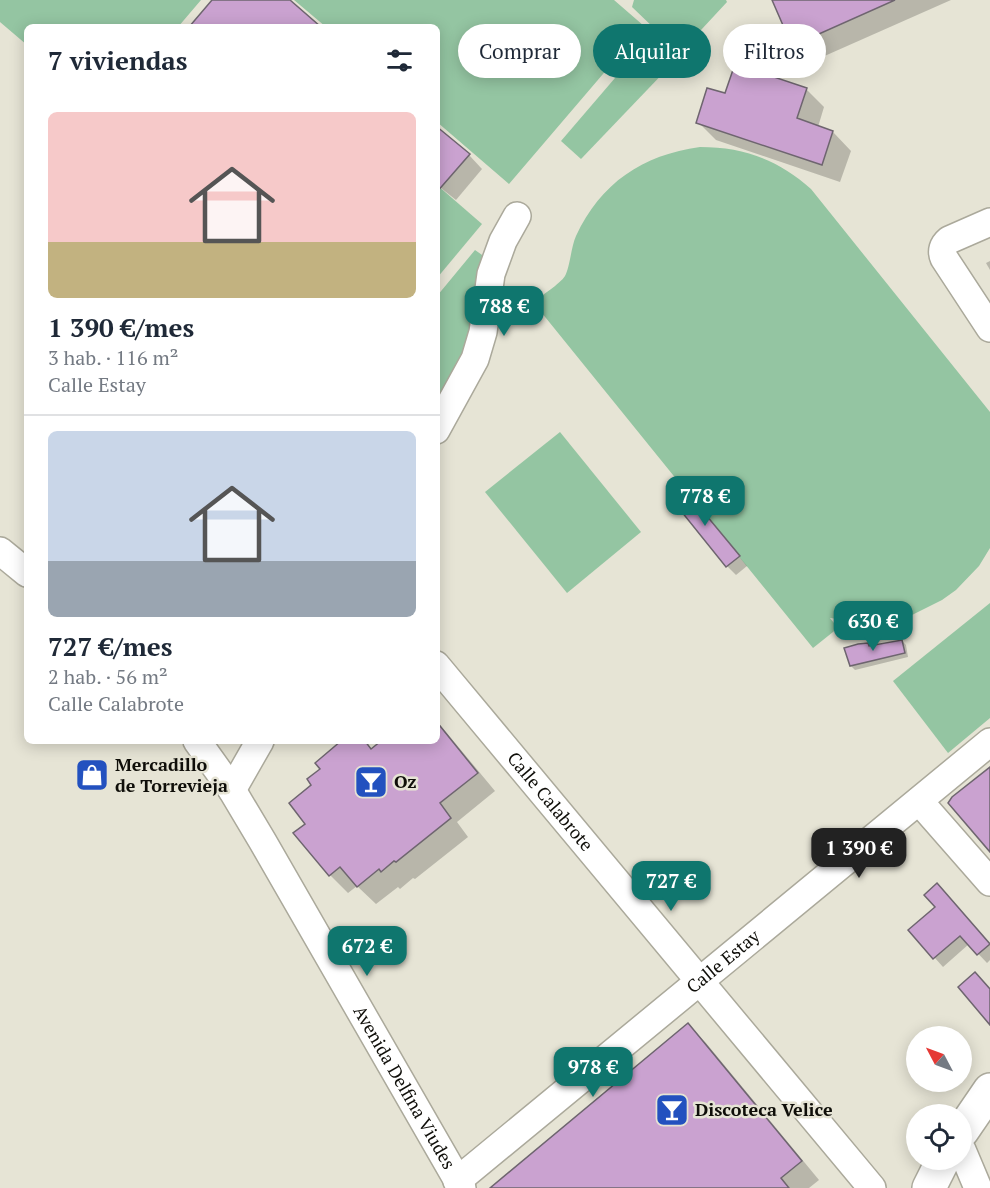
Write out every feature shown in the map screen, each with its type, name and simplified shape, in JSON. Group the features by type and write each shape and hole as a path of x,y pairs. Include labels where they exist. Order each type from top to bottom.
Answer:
{"main road":[{"path":"972,1116 990,1090"},
{"path":"929,1188 939,1170"}],"street":[{"path":"440,423 477,352 493,333 491,274 503,241 516,216"},
{"path":"990,222 946,242 942,251 944,258 990,328"},
{"path":"0,551 24,571"},
{"name":"Calle Calabrote","path":"440,670 872,1188"},
{"name":"Calle Estay","path":"460,1184 700,981 990,742"},
{"name":"Avenida Delfina Viudes","path":"198,744 232,790 460,1184"},
{"path":"232,790 258,744"},
{"path":"919,801 990,882"},
{"path":"970,1170 978,1188"}],"green space":[{"path":"0,0 201,0 181,24 24,24 24,42 0,22"},
{"path":"294,0 614,0 642,24 593,24 593,78 600,78 509,184 440,125 440,24 322,24"},
{"path":"634,0 726,0 727,2 707,24 650,24 632,7"},
{"path":"615,78 659,78 581,159 561,141"},
{"path":"700,147 731,149 760,157 786,170 811,189 990,412 990,548 979,566 956,590 912,615 879,622 830,618 838,628 813,648 533,302 563,279 576,236 586,217 611,187 642,165 679,151"},
{"path":"440,188 482,224 440,274"},
{"path":"475,250 485,257 474,297 468,349 440,406 440,292"},
{"path":"560,432 641,532 567,593 485,492"},
{"path":"990,603 990,718 948,753 893,681"}],"building":[{"path":"212,0 290,0 318,24 192,24"},
{"path":"772,0 895,0 826,31 826,24 782,24"},
{"path":"730,78 777,78 807,88 797,118 833,131 822,165 696,123 707,88 725,93"},
{"path":"440,129 470,154 440,188"},
{"path":"682,486 740,556 726,567 669,496"},
{"path":"902,640 905,653 850,666 844,648 858,644 868,643 869,646"},
{"path":"440,726 478,773 440,803 451,818 396,862 394,861 381,872 379,869 357,887 340,867 329,876 293,833 305,824 289,803 311,785 307,779 320,769 315,763 337,744 367,744 371,749 377,744 440,744"},
{"path":"990,767 990,852 948,803 952,797"},
{"path":"937,883 990,944 977,955 960,936 933,959 908,930 935,907 924,895"},
{"path":"975,972 990,989 990,1025 958,987"},
{"name":"Discoteca Velice","path":"688,1023 802,1161 781,1178 789,1188 490,1188"}],"place":[{"name":"Mercadillo de Torrevieja","path":"92,775"},
{"name":"Oz","path":"371,782"},
{"name":"Discoteca Velice","path":"672,1110"}]}
